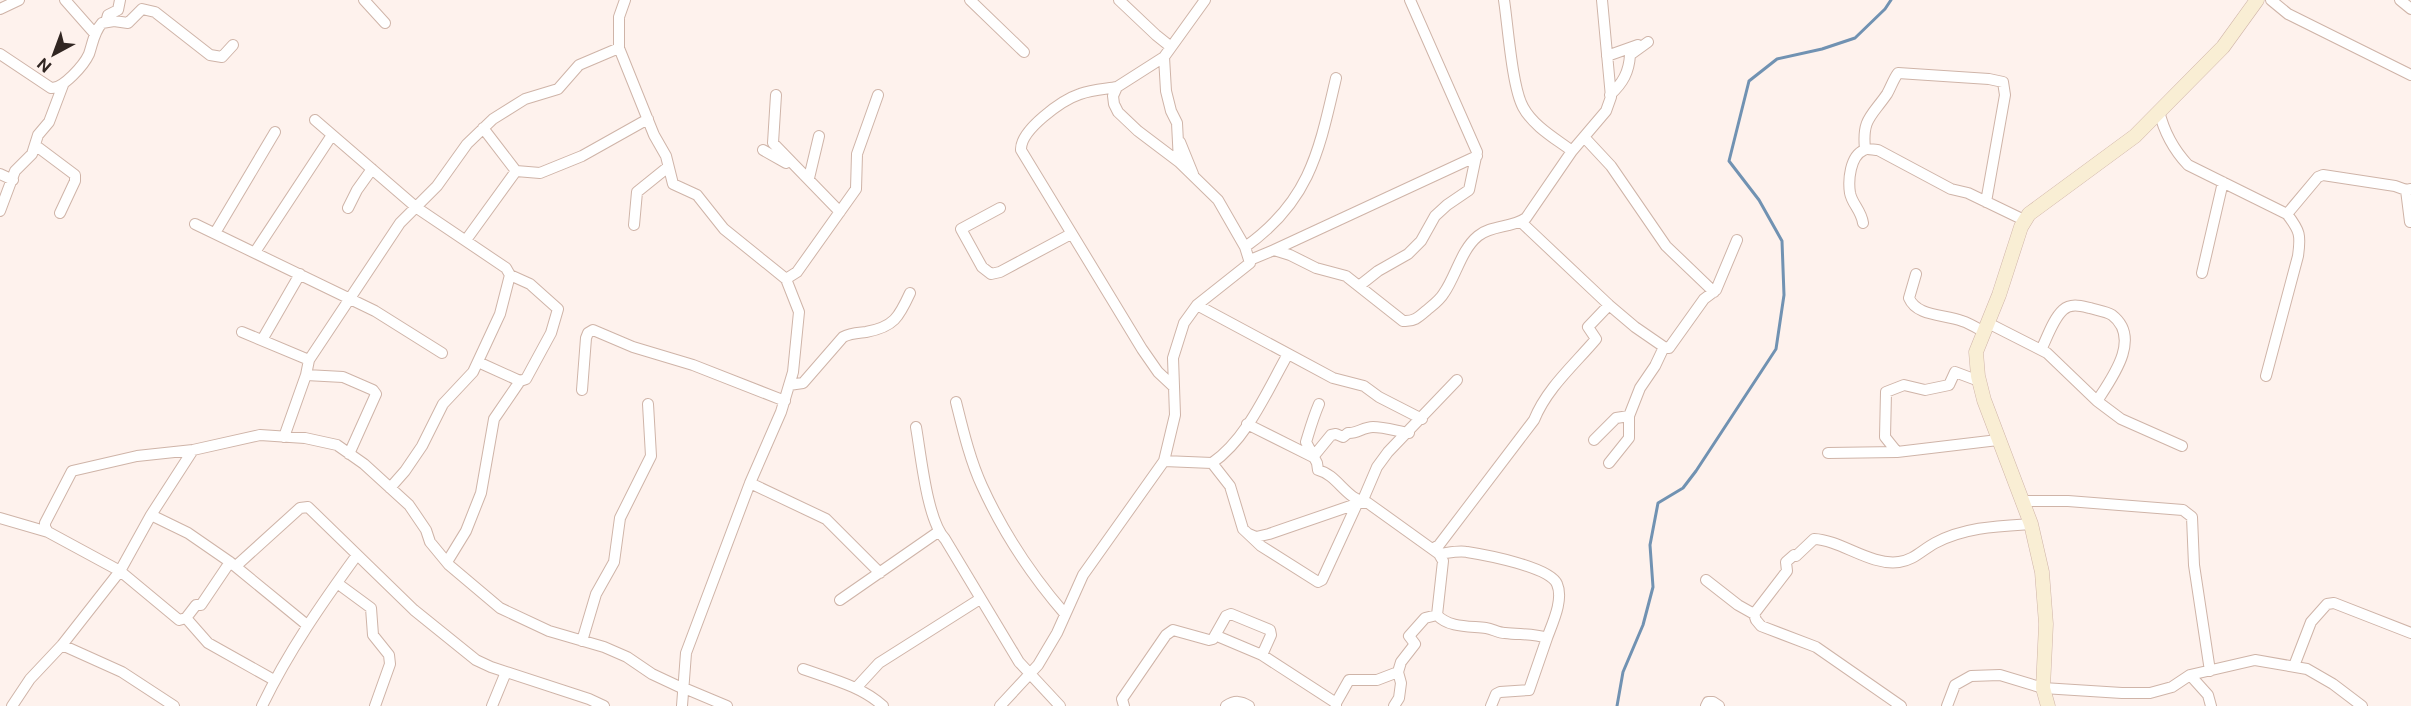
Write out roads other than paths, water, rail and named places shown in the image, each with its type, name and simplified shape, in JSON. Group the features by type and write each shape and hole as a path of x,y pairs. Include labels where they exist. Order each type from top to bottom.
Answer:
{"street":[{"path":"0,9 19,0"},
{"path":"65,0 94,34"},
{"path":"106,22 108,15 118,10 120,0"},
{"path":"364,0 385,23"},
{"path":"625,0 619,16 620,48 666,156 672,184 698,195 724,229 786,279 799,312 793,372 785,401 750,483 686,653 682,706"},
{"path":"970,0 1024,52"},
{"path":"1174,387 1158,372 1142,349 1021,150 1021,144 1031,130 1054,108 1080,94 1117,87 1164,57 1205,0"},
{"path":"1359,286 1378,271 1408,254 1421,241 1435,216 1469,190 1477,156 1410,0"},
{"path":"1504,0 1517,88 1523,107 1536,123 1572,151"},
{"path":"1274,250 1316,268 1346,276 1403,321 1411,322 1419,318 1443,295 1467,249 1479,235 1503,225 1521,222 1526,218 1572,151 1606,111 1610,94 1602,0"},
{"path":"2047,705 2043,688 2046,624 2042,572 2031,524 1998,440 1979,381 1976,352 2024,220 2135,136 2223,46 2257,0"},
{"path":"2271,0 2288,14 2411,75"},
{"path":"2400,0 2411,9"},
{"path":"1120,1 1171,47"},
{"path":"0,211 15,171 32,154 38,135 49,122 63,85 88,55 94,34 102,23 128,23 142,9 155,12 210,56 222,57 233,45"},
{"path":"1607,56 1648,42 1630,54 1629,69 1619,87 1610,94"},
{"path":"284,437 309,360 400,223 437,186 467,144 493,119 525,99 558,88 579,65 620,48"},
{"path":"0,54 51,88 63,85"},
{"path":"1164,57 1166,92 1177,123 1179,162"},
{"path":"1865,149 1865,126 1875,108 1888,93 1898,73 2003,82 2005,95 1986,202"},
{"path":"1245,247 1268,231 1283,213 1310,170 1321,146 1336,78"},
{"path":"1117,87 1113,96 1118,112 1138,131 1179,162 1218,200 1250,260"},
{"path":"776,95 772,143 840,212"},
{"path":"786,279 797,272 856,189 857,154 878,95"},
{"path":"2159,111 2163,128 2178,154 2188,165 2287,214 2301,236 2298,256 2266,376"},
{"path":"483,128 516,171 540,173 582,156 648,118"},
{"path":"315,120 417,208 506,268 510,274 530,284 558,309 551,333 526,379 520,381 494,419 481,493 466,531 447,562"},
{"path":"215,233 275,132"},
{"path":"255,252 332,135"},
{"path":"806,175 819,136"},
{"path":"1584,137 1611,166 1666,246 1714,292"},
{"path":"1179,141 1194,177"},
{"path":"35,145 75,175 75,181 60,213"},
{"path":"1863,223 1861,211 1850,193 1851,168 1857,155 1865,149 1878,150 1951,189 1968,193 2024,220"},
{"path":"764,150 806,175"},
{"path":"1000,706 1038,665 1083,574 1164,461 1175,415 1173,357 1184,323 1197,305 1248,265 1250,260 1477,156"},
{"path":"634,225 637,192 668,168"},
{"path":"348,208 357,190 372,170"},
{"path":"466,240 516,171"},
{"path":"0,174 13,180"},
{"path":"2287,214 2318,177 2323,175 2408,190 2410,222"},
{"path":"2202,273 2223,182"},
{"path":"1000,208 961,228 982,267 991,274 1000,272 1071,234"},
{"path":"1521,222 1635,327 1669,348 1704,299 1714,292 1737,240"},
{"path":"195,224 375,310 442,353"},
{"path":"262,340 300,273"},
{"path":"390,488 422,446 443,404 473,372 500,314 510,274"},
{"path":"1916,274 1909,298 1912,306 1921,311 1986,327 2047,353 2097,401 2121,418 2182,446"},
{"path":"789,385 803,382 843,337 867,332 896,320 910,292"},
{"path":"1197,305 1333,378 1364,386 1379,397 1422,419"},
{"path":"1436,551 1534,420 1538,409 1565,372 1596,339 1588,327 1610,305"},
{"path":"2041,350 2062,311 2069,306 2111,314 2120,325 2125,342 2117,370 2097,401"},
{"path":"582,390 586,338 593,330 633,347 693,365 785,401"},
{"path":"242,332 309,360"},
{"path":"1609,463 1629,438 1629,416 1640,388 1655,366 1664,347"},
{"path":"1164,461 1212,463 1228,450 1247,424 1288,354"},
{"path":"478,362 520,381"},
{"path":"1897,452 1885,437 1886,392 1904,385 1925,390 1949,385 1955,372 1979,381"},
{"path":"306,375 343,377 373,390 376,394 349,454"},
{"path":"1212,463 1230,486 1243,529 1262,546 1320,582 1377,467 1388,452 1409,433 1457,380"},
{"path":"956,402 981,485 1018,551 1050,597 1065,614"},
{"path":"582,640 596,594 614,562 620,518 651,456 648,404"},
{"path":"1319,404 1309,427 1306,442 1320,471 1329,473 1359,503"},
{"path":"1594,440 1616,418 1629,416"},
{"path":"1247,424 1313,457"},
{"path":"916,427 930,507 938,532 945,539 1019,662 1060,706"},
{"path":"1313,457 1330,435 1336,434 1343,437 1348,433 1354,434 1364,428 1374,427 1409,433"},
{"path":"48,532 45,523 72,471 137,456 193,450 260,435 305,438 337,445 409,505 426,530 430,542 447,562 500,608 549,631 582,640 627,657 652,675 727,706"},
{"path":"1827,453 1897,452 1998,440"},
{"path":"12,706 30,679 62,645 120,571 193,450"},
{"path":"750,483 825,519 880,573"},
{"path":"2021,501 2116,504 2183,510 2190,513 2194,565 2210,671"},
{"path":"1248,534 1256,537 1269,534 1359,503 1368,503 1428,548 1436,551 1466,551 1476,555 1492,556 1550,574 1558,585 1559,598 1529,690 1500,692 1496,694 1491,706"},
{"path":"0,518 48,532 120,571 179,620 186,618 196,605 201,605 233,564 304,506 308,507 414,610 476,660 588,703 604,706"},
{"path":"152,515 188,533 233,564 307,625"},
{"path":"1901,706 1816,647 1761,626 1755,620 1754,614 1787,571 1786,562 1814,539 1863,556 1897,562 1916,557 1935,543 1981,527 2031,524"},
{"path":"840,600 938,532"},
{"path":"1436,551 1443,561 1437,615"},
{"path":"262,706 274,680 307,625 357,555"},
{"path":"1706,580 1738,605 1754,614"},
{"path":"337,583 371,608 374,635 389,655 388,673 375,706"},
{"path":"856,688 879,663 980,599"},
{"path":"2294,666 2311,622 2327,604 2334,603 2411,633"},
{"path":"1124,706 1122,699 1169,632 1173,630 1209,640 1217,636 1226,616 1231,614 1270,630 1271,635 1262,655"},
{"path":"1437,615 1464,627 1488,628 1503,633 1535,634 1547,638"},
{"path":"1394,706 1399,698 1401,683 1398,672 1401,662 1415,644 1409,636 1425,618 1437,615"},
{"path":"186,618 208,643 274,680"},
{"path":"1217,636 1262,655 1336,704 1349,680 1377,680 1398,672"},
{"path":"62,645 122,672 174,706"},
{"path":"1947,706 1955,685 1971,676 2000,675 2043,688 2150,693 2172,687 2190,675 2254,660 2307,669 2333,684 2362,706"},
{"path":"803,669 856,688 872,696 884,706"},
{"path":"492,706 506,672"},
{"path":"2190,675 2208,695 2211,706"},
{"path":"1226,706 1231,702 1241,701 1249,706"},
{"path":"1706,706 1708,702 1713,702 1719,706"}],"waterway":[{"path":"1617,706 1623,672 1643,625 1653,587 1650,545 1658,503 1683,488 1776,349 1784,295 1782,241 1759,200 1729,161 1749,81 1777,59 1822,49 1855,38 1885,9 1891,0"}]}
